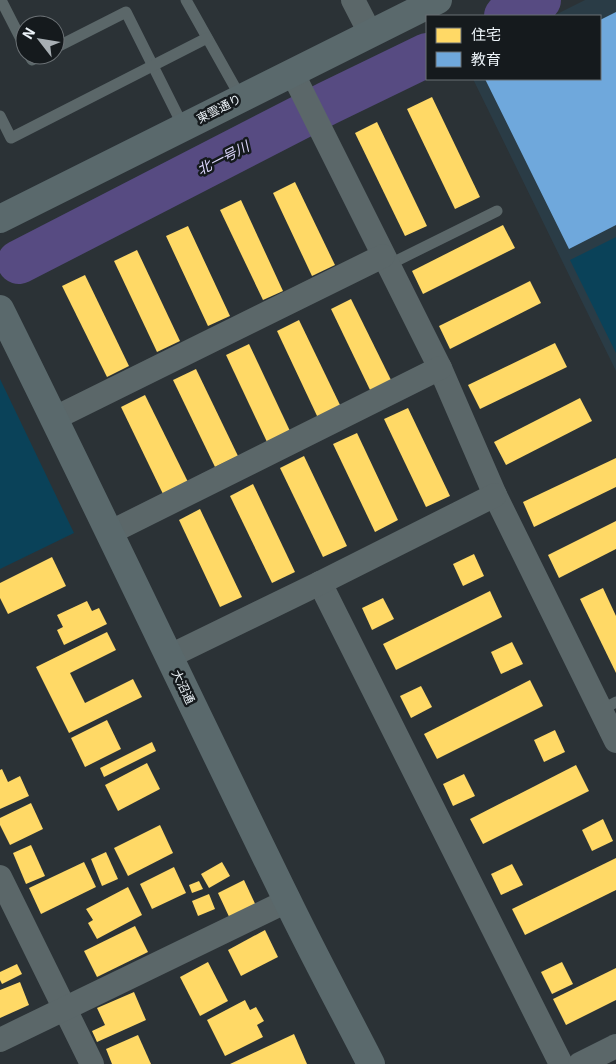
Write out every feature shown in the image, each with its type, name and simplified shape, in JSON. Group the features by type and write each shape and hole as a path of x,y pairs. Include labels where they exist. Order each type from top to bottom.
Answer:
{"street":[{"path":"353,0 370,33"},
{"name":"東雲通り","path":"0,219 438,0"},
{"path":"292,72 440,368 495,495 608,706 616,741"},
{"path":"55,418 386,261"},
{"name":"大沼通","path":"0,309 55,418 168,657 287,901 371,1064"},
{"path":"109,533 440,368"},
{"path":"168,657 495,495"},
{"path":"320,583 560,1064"},
{"path":"0,877 92,1064"},
{"path":"0,1040 287,901"},
{"path":"580,1064 616,1046"}],"lane":[{"path":"1,0 15,27"},
{"path":"186,0 241,98"},
{"path":"65,43 126,12 184,126"},
{"path":"0,116 11,138 207,38"},
{"path":"386,261 496,210"}],"shaded area":[{"path":"585,0 616,0 616,371 473,80 601,80 601,15 555,15"},
{"path":"616,237 616,353 570,260"},
{"path":"0,379 74,533 0,569"}],"building: 住宅":[{"path":"432,97 480,197 455,209 407,109"},
{"path":"377,122 427,226 405,236 355,133"},
{"path":"295,182 335,265 312,276 273,193"},
{"path":"241,200 283,291 263,300 220,210"},
{"path":"503,225 515,248 423,294 412,271"},
{"path":"188,226 230,316 208,326 166,236"},
{"path":"137,250 180,341 157,352 114,261"},
{"path":"85,275 129,366 107,377 62,286"},
{"path":"530,281 541,303 450,349 439,326"},
{"path":"351,299 392,382 371,392 331,309"},
{"path":"299,320 341,407 318,418 277,331"},
{"path":"555,343 567,367 480,409 468,385"},
{"path":"249,344 290,431 267,442 226,355"},
{"path":"196,369 238,456 215,467 173,380"},
{"path":"145,395 188,482 163,494 121,407"},
{"path":"580,398 592,421 506,465 494,442"},
{"path":"408,408 450,496 426,507 384,419"},
{"path":"357,433 398,520 375,532 333,444"},
{"path":"304,456 347,546 323,557 280,468"},
{"path":"616,458 616,487 534,527 523,502"},
{"path":"253,484 295,572 272,583 230,496"},
{"path":"200,509 242,597 220,607 179,520"},
{"path":"616,521 616,549 559,578 548,555"},
{"path":"474,554 484,576 463,586 453,564"},
{"path":"52,557 66,586 8,614 0,598 0,583"},
{"path":"603,588 616,616 616,673 580,599"},
{"path":"490,591 502,617 396,670 383,644"},
{"path":"383,598 394,619 372,630 362,608"},
{"path":"87,601 92,611 99,608 107,624 64,645 57,630 63,627 57,615"},
{"path":"107,632 116,650 70,673 85,703 133,679 142,697 69,733 36,667"},
{"path":"512,642 523,664 501,674 491,652"},
{"path":"530,680 543,706 437,759 424,734"},
{"path":"421,686 432,707 411,718 400,696"},
{"path":"107,720 121,749 85,767 71,738"},
{"path":"555,730 565,752 544,762 534,740"},
{"path":"152,742 156,751 104,777 100,768"},
{"path":"147,763 160,789 118,811 105,785"},
{"path":"576,765 589,791 483,844 470,819"},
{"path":"2,769 8,782 20,776 29,796 0,809 0,770"},
{"path":"464,774 475,796 453,806 443,784"},
{"path":"31,803 43,829 10,845 0,825 0,818"},
{"path":"603,819 613,841 592,851 582,830"},
{"path":"160,825 173,853 128,876 114,848"},
{"path":"31,845 45,876 26,884 13,853"},
{"path":"106,852 118,879 102,886 91,859"},
{"path":"616,858 616,890 525,935 512,909"},
{"path":"84,862 96,887 41,914 29,888"},
{"path":"222,862 230,876 209,888 201,874"},
{"path":"512,864 523,885 501,895 491,874"},
{"path":"174,867 186,893 152,909 140,884"},
{"path":"244,880 258,910 232,923 218,893"},
{"path":"199,881 203,889 192,893 189,885"},
{"path":"128,887 142,915 97,939 88,923 93,920 86,909"},
{"path":"209,894 215,909 198,916 192,901"},
{"path":"135,926 148,952 97,977 84,951"},
{"path":"265,930 278,957 241,976 228,950"},
{"path":"208,962 228,1001 200,1016 180,977"},
{"path":"562,962 573,984 552,994 541,972"},
{"path":"17,964 22,974 2,984 0,972"},
{"path":"616,968 616,1000 566,1025 553,999"},
{"path":"20,982 29,1005 0,1018 0,990"},
{"path":"134,992 146,1020 97,1042 92,1031 105,1025 97,1008"},
{"path":"245,1000 250,1010 256,1007 264,1021 257,1025 263,1037 225,1056 207,1020"},
{"path":"294,1034 307,1064 230,1064"},
{"path":"138,1035 151,1064 112,1064 106,1049"}],"building: 教育":[{"path":"616,12 616,225 569,249 485,80 601,80 601,20"}],"waterway":[{"name":"北一号川","path":"508,15 539,0"},
{"name":"北一号川","path":"19,262 328,103 426,55"}]}
